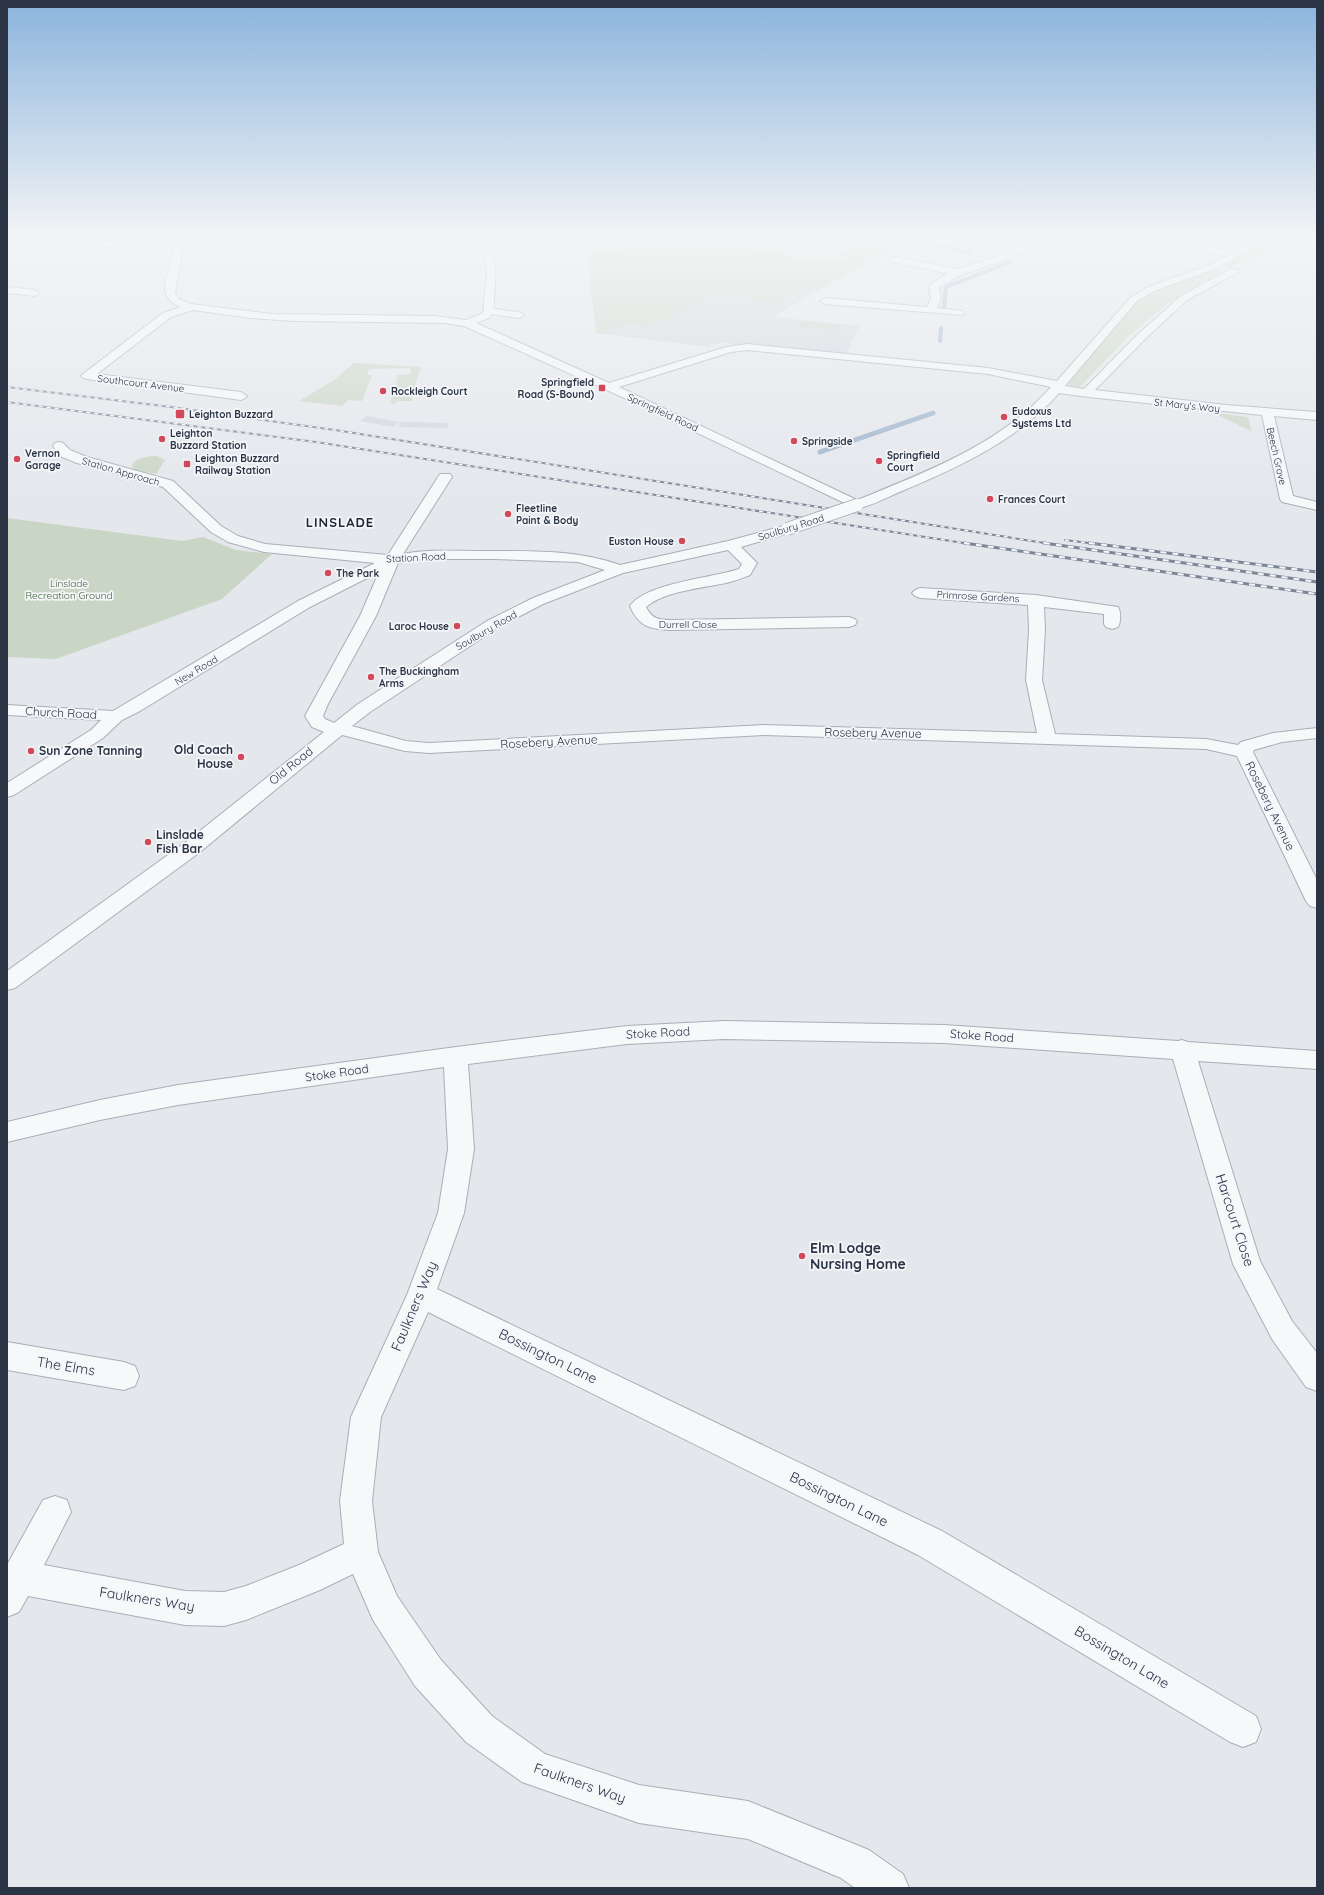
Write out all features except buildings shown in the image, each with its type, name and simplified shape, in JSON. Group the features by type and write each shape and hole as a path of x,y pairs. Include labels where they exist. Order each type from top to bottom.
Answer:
{"street":[{"name":"Southcourt Avenue","path":"153,325 87,376 240,396"},
{"name":"Springfield Road","path":"472,325 861,503"},
{"name":"Soulbury Road","path":"337,729 364,708 449,651 494,624 538,601 619,570 731,545 787,529 861,503 934,473 1004,435 1040,407 1110,325"},
{"path":"1088,394 1090,388 1154,325"},
{"name":"St Mary's Way","path":"608,387 730,349 747,347 988,371 1088,394 1317,416"},
{"name":"Beech Grove","path":"1267,412 1287,499 1317,506"},
{"name":"Station Approach","path":"60,446 65,453 82,460 168,484 216,529"},
{"path":"337,729 318,722 314,716 368,616 392,560 446,477"},
{"name":"Station Road","path":"216,529 233,539 264,548 392,560 422,555 494,555 578,558 598,562 619,570"},
{"name":"Durrell Close","path":"731,545 750,563 745,572 725,579 696,583 647,598 638,606 642,617 651,624 671,625 849,622"},
{"name":"New Road","path":"7,791 97,734 116,716 134,707 304,604 392,560"},
{"name":"Primrose Gardens","path":"920,593 1036,600 1112,610 1112,624"},
{"name":"Primrose Gardens","path":"1036,600 1037,630 1034,680 1046,738"},
{"name":"Church Road","path":"7,710 116,716"},
{"name":"Rosebery Avenue","path":"337,729 406,746 429,748 764,730 1206,744 1244,752 1317,901"},
{"name":"Old Road","path":"7,982 193,846 337,729"},
{"path":"1244,752 1247,746 1259,741 1277,737 1317,733"},
{"name":"Stoke Road","path":"7,1132 100,1110 178,1095 456,1056 627,1035 724,1030 944,1034 1182,1049 1317,1060"},
{"name":"Harcourt Close","path":"1182,1049 1247,1264 1282,1330 1317,1378"},
{"name":"Faulkners Way","path":"456,1056 461,1149 451,1213 421,1295 366,1417 356,1502 362,1553 384,1608 428,1673 479,1729 535,1770 639,1804 748,1820 855,1864 889,1888"},
{"name":"Bossington Lane","path":"421,1295 930,1543 1244,1729"},
{"name":"The Elms","path":"7,1356 124,1376"},
{"name":"Faulkners Way","path":"55,1512 13,1589 185,1608 224,1609 246,1603 295,1584 362,1553"}],"shaded area":[{"path":"595,325 859,326 846,354 732,345 728,342 711,344 710,347 596,333"},
{"path":"367,416 400,422 393,427 360,421"},
{"path":"401,422 449,423 447,428 398,427"}],"green space":[{"path":"595,325 619,325 606,334 596,333"},
{"path":"793,325 842,325 839,331"},
{"path":"1113,325 1141,325 1130,335 1081,386 1076,387 1069,385 1068,382"},
{"path":"354,363 421,367 411,396 413,401 397,401 394,404 390,403 398,377 396,377 397,375 411,374 410,368 369,369 367,375 372,375 362,401 348,400 342,406 299,401 334,380"},
{"path":"1214,413 1248,417 1251,431"},
{"path":"151,456 157,456 165,460 156,474 136,470 132,467 134,462"},
{"name":"Linslade Recreation Ground","path":"7,518 182,541 203,537 236,550 272,554 222,599 56,659 7,657"}],"waterway":[{"path":"940,341 941,328"},
{"path":"820,452 933,413"}],"railway":[{"path":"7,387 171,407 335,430 1051,544"},
{"path":"7,402 316,442 970,544"},
{"path":"1065,540 1089,543"},
{"path":"964,543 1317,594"},
{"path":"1044,543 1051,544"},
{"path":"1089,543 1097,544"},
{"path":"1089,543 1317,572"},
{"path":"1051,544 1317,582"}],"place":[{"name":"Springfield Road (S-Bound)","path":"602,388"},
{"name":"Rockleigh Court","path":"383,391"},
{"name":"Leighton Buzzard","path":"180,414"},
{"name":"Eudoxus Systems Ltd","path":"1004,417"},
{"name":"Leighton Buzzard Station","path":"162,439"},
{"name":"Springside","path":"794,441"},
{"name":"Vernon Garage","path":"17,459"},
{"name":"Springfield Court","path":"879,461"},
{"name":"Leighton Buzzard Railway Station","path":"187,464"},
{"name":"Frances Court","path":"990,499"},
{"name":"Fleetline Paint & Body","path":"508,514"},
{"name":"Euston House","path":"682,541"},
{"name":"The Park","path":"328,573"},
{"name":"Laroc House","path":"457,626"},
{"name":"The Buckingham Arms","path":"371,677"},
{"name":"Sun Zone Tanning","path":"31,751"},
{"name":"Old Coach House","path":"241,757"},
{"name":"Linslade Fish Bar","path":"148,842"},
{"name":"Elm Lodge Nursing Home","path":"802,1256"}],"district":[{"name":"LINSLADE","path":"340,522"}]}
